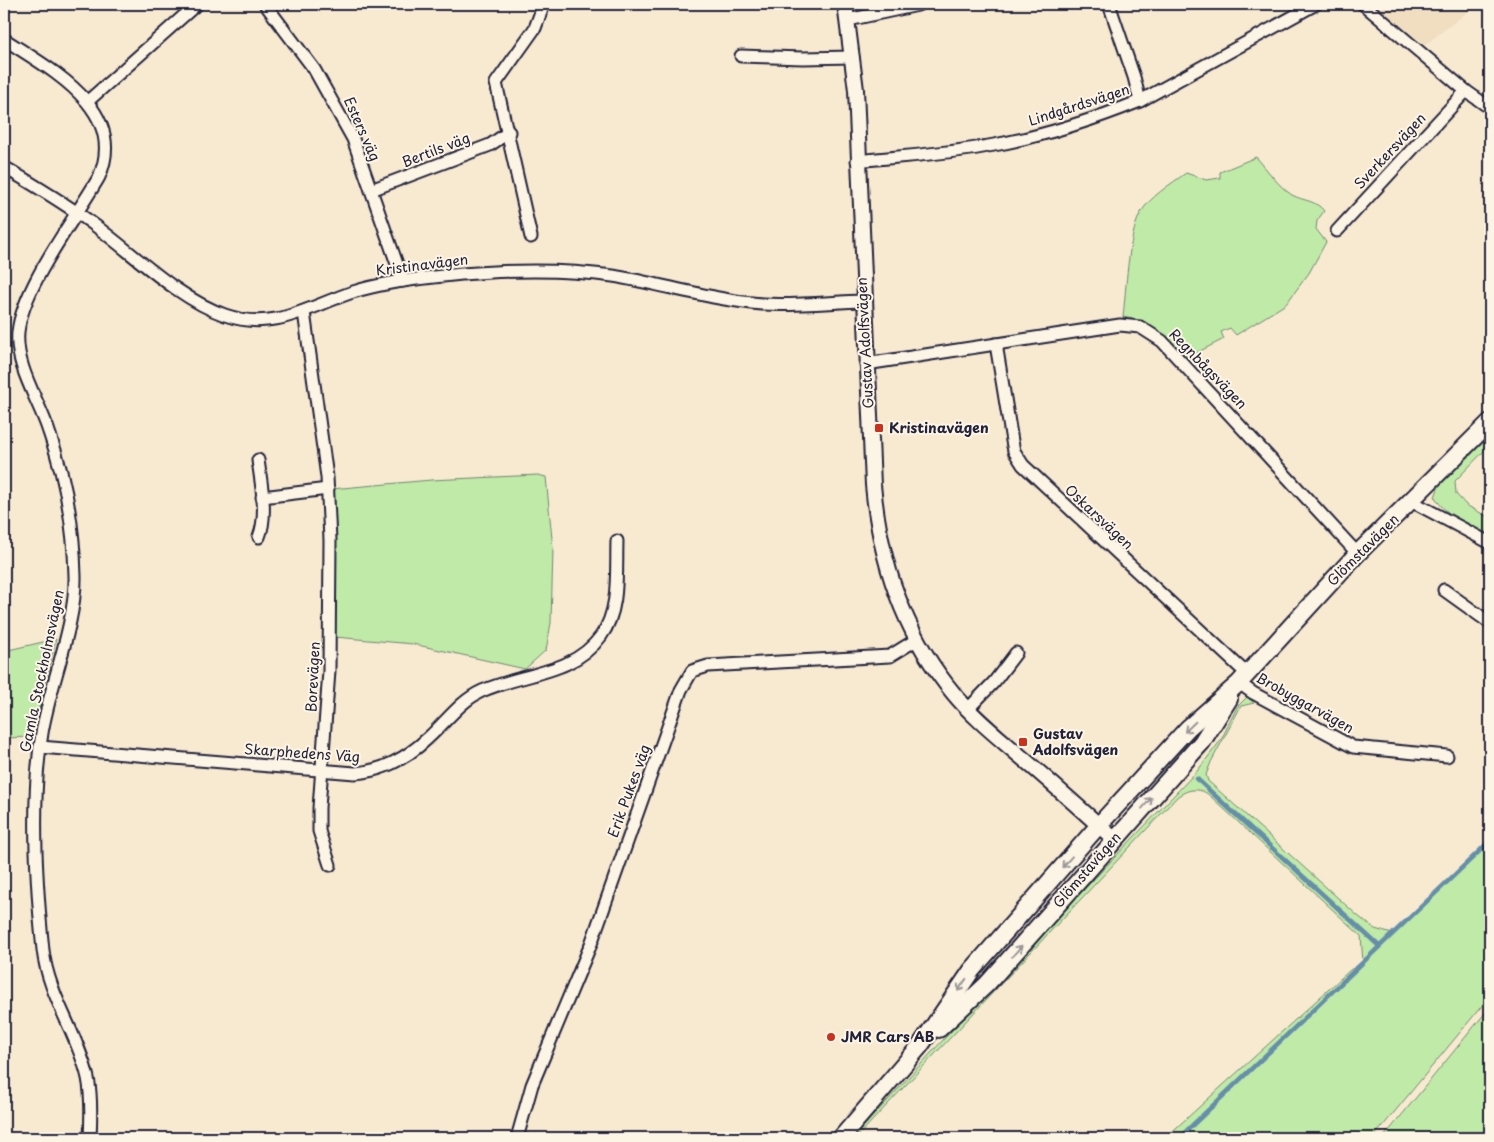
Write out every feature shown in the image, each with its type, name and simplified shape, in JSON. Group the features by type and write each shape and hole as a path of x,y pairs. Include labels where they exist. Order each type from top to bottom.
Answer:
{"main road":[{"name":"Glömstavägen","path":"841,1138 920,1046 972,970 1099,825 1188,728 1243,679 1357,554 1490,422"},
{"name":"Glömstavägen","path":"920,1046 987,984 1202,742 1243,679"}],"street":[{"path":"88,101 197,4"},
{"name":"Esters väg","path":"265,4 314,70 336,105 353,139 403,280"},
{"path":"531,237 509,132 496,83 535,28 544,4"},
{"name":"Gustav Adolfsvägen","path":"845,4 852,57 873,485 879,535 891,582 916,640 940,676 968,710 1114,839"},
{"path":"1108,4 1134,77 1140,101"},
{"name":"Lindgårdsvägen","path":"857,161 956,151 1031,138 1140,101 1316,4"},
{"path":"1363,4 1466,91 1490,108"},
{"path":"848,20 918,5"},
{"name":"Gamla Stockholmsvägen","path":"4,39 63,78 88,101 102,128 105,145 105,162 99,177 30,293 18,332 18,350 23,368 43,414 56,452 74,563 73,597 44,719 37,776 39,903 44,953 88,1079 90,1138"},
{"path":"741,56 852,57"},
{"name":"Sverkersvägen","path":"1337,231 1466,91"},
{"name":"Bertils väg","path":"371,190 490,145 509,132"},
{"name":"Kristinavägen","path":"4,167 77,213 171,284 205,306 225,316 243,320 271,322 304,312 352,292 403,280 528,270 560,270 618,277 761,304 863,301"},
{"name":"Borevägen","path":"304,312 328,489 330,643 319,831 330,865"},
{"name":"Regnbågsvägen","path":"866,364 1120,325 1147,330 1162,341 1229,412 1357,554"},
{"name":"Oskarsvägen","path":"996,344 1014,451 1023,465 1243,679"},
{"path":"258,460 262,497 262,523 259,537"},
{"path":"262,497 328,489"},
{"path":"1411,501 1490,542"},
{"name":"Skarphedens Väg","path":"40,747 355,773 386,767 428,739 462,704 483,690 540,674 581,655 601,636 614,611 617,541"},
{"path":"1444,590 1490,623"},
{"name":"Erik Pukes väg","path":"517,1138 532,1085 590,944 681,690 692,671 708,666 890,656 916,640"},
{"path":"968,710 994,682 1016,652"},
{"name":"Brobyggarvägen","path":"1243,679 1253,693 1353,747 1447,756"}],"shaded area":[{"path":"1374,4 1478,4 1425,45"}],"green space":[{"path":"1256,157 1277,182 1292,195 1321,207 1324,211 1317,221 1316,229 1326,242 1309,273 1286,304 1236,335 1230,328 1221,332 1224,339 1188,357 1184,356 1152,327 1123,317 1128,264 1136,224 1140,214 1149,202 1186,173 1206,180 1220,178 1220,172"},
{"path":"1490,436 1490,445 1455,481 1456,494 1466,505 1490,518 1490,538 1452,516 1435,497 1439,486"},
{"path":"538,475 546,477 553,549 551,623 546,650 525,669 413,644 335,637 331,489 431,480"},
{"path":"56,639 32,737 4,738 4,651"},
{"path":"1247,697 1254,703 1241,706 1211,762 1206,775 1208,781 1358,916 1375,929 1392,934 1490,841 1490,996 1373,1138 1165,1138 1350,970 1363,962 1361,936 1209,795 1205,792 1193,790 1177,797 856,1138 853,1138 1012,965 1198,770 1221,740 1237,707"},
{"path":"1490,1007 1490,1138 1383,1138"}],"waterway":[{"path":"1197,779 1379,946"},
{"path":"1179,1138 1490,841"}],"place":[{"name":"Kristinavägen","path":"879,428"},
{"name":"Gustav Adolfsvägen","path":"1023,742"},
{"name":"JMR Cars AB","path":"831,1037"}]}
